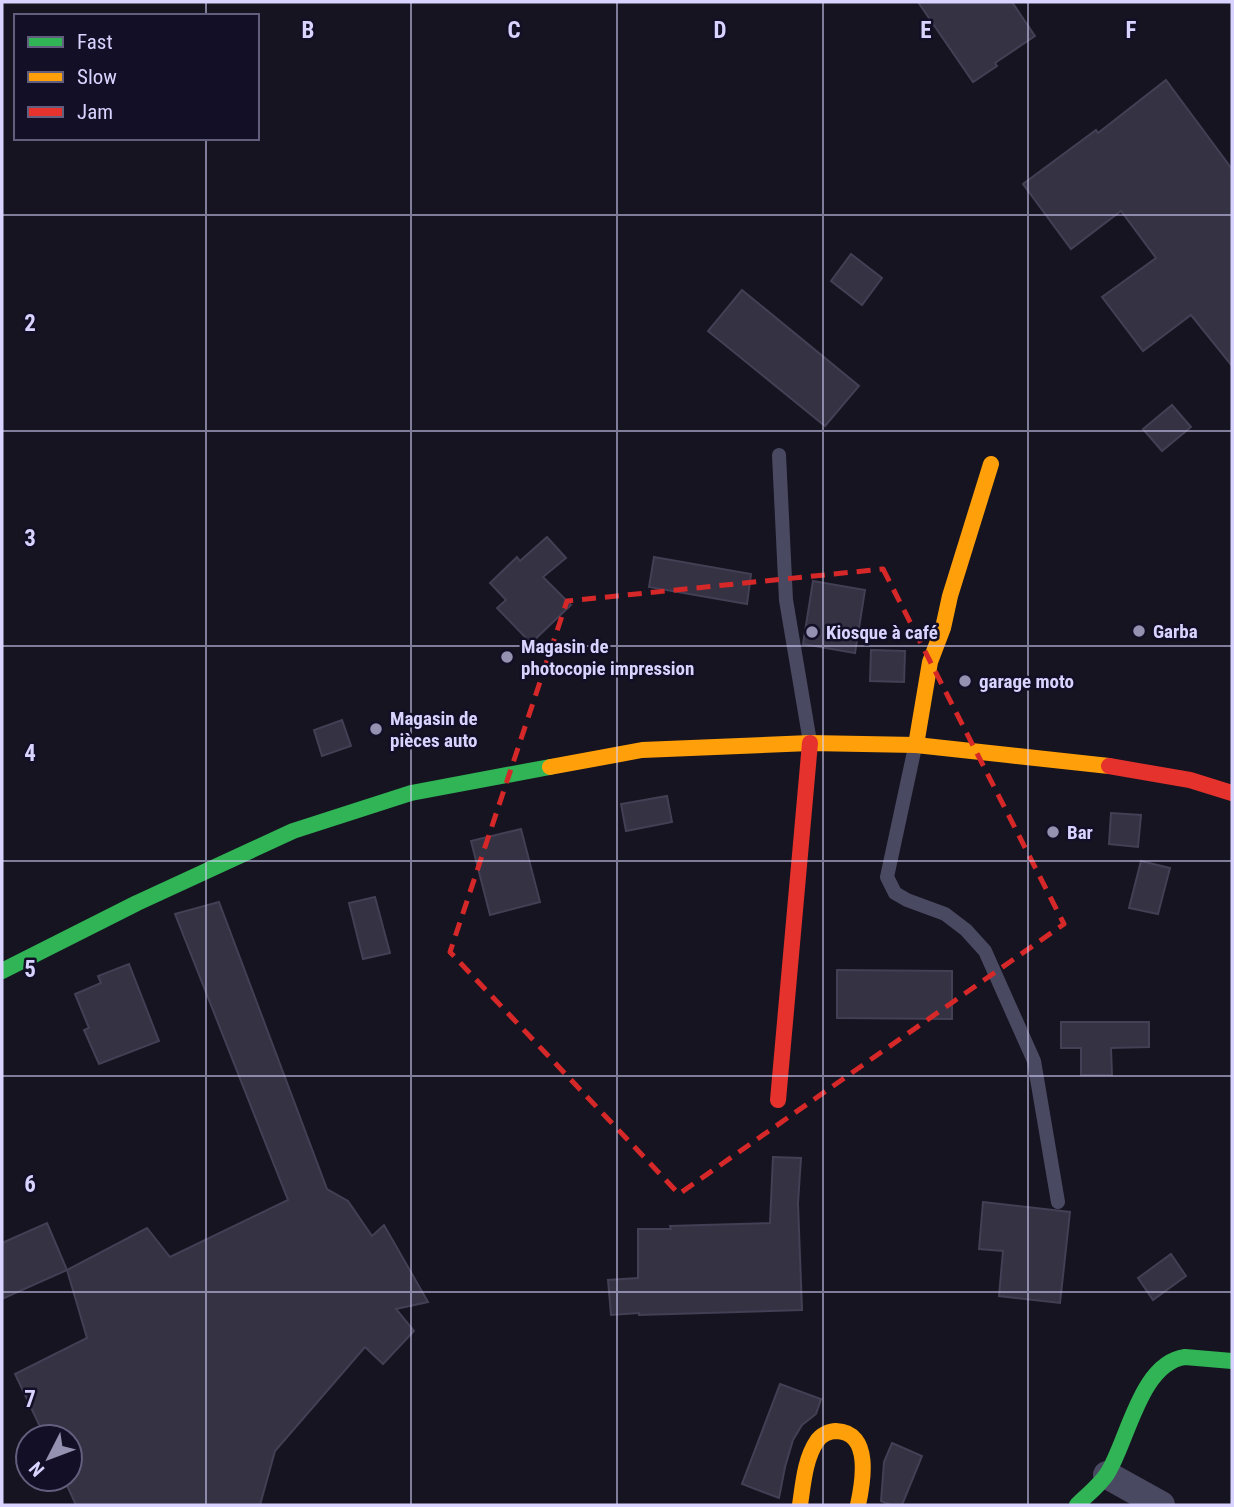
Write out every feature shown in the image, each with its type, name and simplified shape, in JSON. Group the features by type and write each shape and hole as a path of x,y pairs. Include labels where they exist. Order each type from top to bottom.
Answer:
{"main road":[{"path":"916,746 930,662 943,628 950,596 991,464"},
{"path":"778,1100 810,743"},
{"path":"2,971 137,903 293,831 411,793 642,750 810,743 916,746 1112,766 1190,780 1232,793"},
{"path":"1077,1505 1107,1475 1137,1406 1158,1371 1178,1358 1232,1361"},
{"path":"800,1505 806,1471 817,1442 823,1435 834,1431 853,1437 859,1447 863,1460 858,1505"}],"street":[{"path":"1107,1475 1161,1505"}],"lane":[{"path":"779,455 786,600 810,743"},
{"path":"916,746 887,877 895,893 945,914 966,930 985,951 1034,1061 1058,1202"}],"highlighted area":[{"path":"883,569 1064,924 679,1194 450,952 567,601"}],"building":[{"path":"918,2 1012,2 1035,36 995,63 997,66 973,82"},
{"path":"1166,80 1232,169 1232,366 1191,315 1143,351 1102,297 1156,258 1121,211 1071,249 1023,184 1096,130 1098,133"},
{"path":"851,254 882,278 862,305 831,281"},
{"path":"742,290 859,386 825,426 708,331"},
{"path":"1172,405 1191,427 1162,451 1143,429"},
{"path":"547,537 566,558 543,577 571,605 531,643 497,608 506,600 490,583 517,557 520,561"},
{"path":"654,557 751,574 747,604 649,587"},
{"path":"813,581 865,590 855,653 803,644"},
{"path":"871,650 905,651 904,682 870,681"},
{"path":"342,720 351,746 322,756 314,730"},
{"path":"667,796 672,822 626,831 621,804"},
{"path":"1111,813 1141,815 1138,847 1109,844"},
{"path":"521,829 540,902 490,915 471,841"},
{"path":"1141,861 1170,868 1158,914 1129,908"},
{"path":"375,897 390,953 363,959 349,903"},
{"path":"219,902 327,1189 348,1201 372,1236 384,1225 428,1302 396,1309 414,1331 383,1364 365,1347 275,1451 260,1505 76,1505 70,1493 84,1493 84,1423 38,1423 15,1374 87,1338 67,1270 147,1228 170,1257 288,1200 175,914"},
{"path":"129,964 159,1041 99,1064 84,1030 89,1028 75,994 101,983 98,976"},
{"path":"837,970 952,971 952,1019 837,1018"},
{"path":"1061,1022 1149,1022 1149,1047 1111,1048 1112,1075 1081,1075 1081,1048 1061,1048"},
{"path":"773,1157 801,1158 798,1203 802,1310 611,1315 608,1280 638,1278 638,1229 770,1223"},
{"path":"983,1202 1070,1212 1060,1303 999,1296 1003,1251 979,1249"},
{"path":"47,1223 67,1270 2,1299 2,1243"},
{"path":"1171,1254 1186,1276 1153,1300 1138,1278"},
{"path":"780,1384 821,1399 816,1414 802,1425 793,1440 779,1498 742,1484"},
{"path":"892,1443 922,1456 902,1505 881,1501 884,1462"}],"traffic: fast":[{"path":"2,971 137,903 293,831 411,793 550,767"},
{"path":"1077,1505 1107,1474 1137,1405 1157,1373 1170,1362 1185,1357 1232,1361"}],"traffic: slow":[{"path":"916,745 930,662 943,628 950,596 991,464"},
{"path":"550,767 642,750 810,743 916,745 1109,766"},
{"path":"800,1505 805,1472 813,1448 823,1435 836,1431 847,1434 855,1440 860,1449 863,1472 858,1505"}],"traffic: jam":[{"path":"778,1100 810,743"},
{"path":"1109,766 1190,780 1232,793"}],"place":[{"name":"Garba","path":"1139,631"},
{"name":"Kiosque à café","path":"812,632"},
{"name":"Magasin de photocopie impression","path":"507,657"},
{"name":"garage moto","path":"965,681"},
{"name":"Magasin de pièces auto","path":"376,729"},
{"name":"Bar","path":"1053,832"}]}
